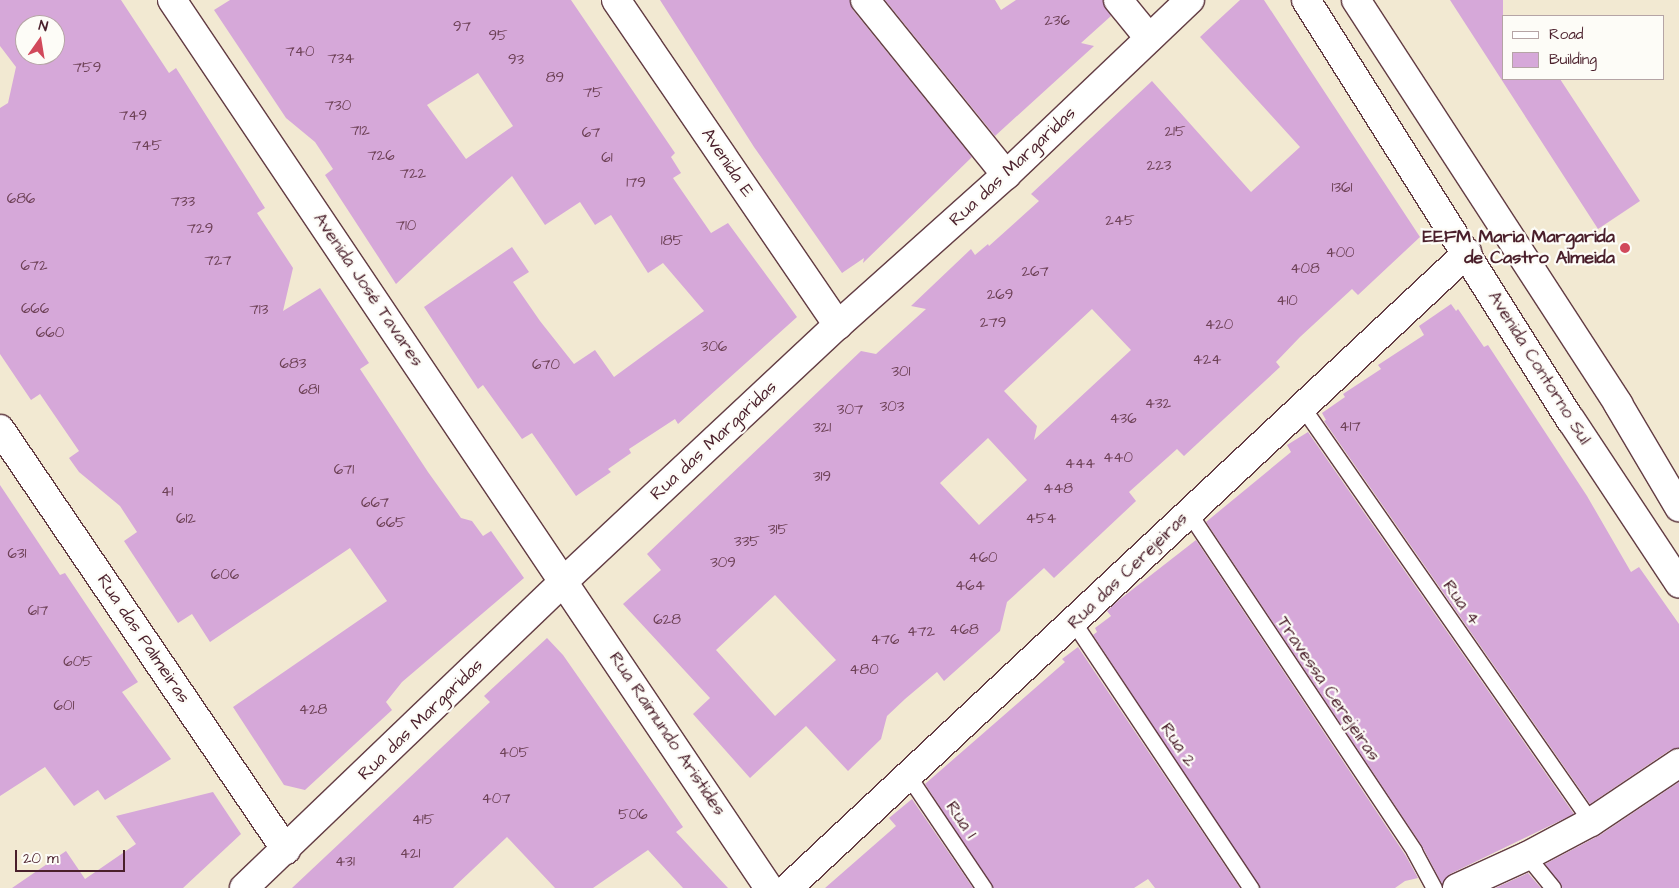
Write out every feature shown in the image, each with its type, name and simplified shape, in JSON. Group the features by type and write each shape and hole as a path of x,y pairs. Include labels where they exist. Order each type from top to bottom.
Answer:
{"street":[{"name":"Avenida José Tavares","path":"172,0 564,580"},
{"name":"Avenida E","path":"616,0 838,325"},
{"path":"865,0 1006,175"},
{"path":"1118,0 1149,38"},
{"name":"Rua das Margaridas","path":"244,888 286,850 564,580 838,325 1006,175 1190,0"},
{"name":"Avenida Contorno Sul","path":"1306,0 1467,252 1571,420 1679,583"},
{"path":"1356,0 1618,404 1679,507"},
{"name":"Rua das Cerejeiras","path":"788,888 907,774 1074,623 1301,405 1467,252"},
{"name":"Rua das Palmeiras","path":"0,429 286,850"},
{"name":"Rua Raimundo Aristides","path":"564,580 768,888"},
{"path":"1457,888 1527,856 1591,822 1679,763"}],"lane":[{"name":"Rua 4","path":"1301,405 1591,822"},
{"name":"Travessa Cerejeiras","path":"1188,513 1414,851 1434,888"},
{"name":"Rua 2","path":"1074,623 1251,888"},
{"name":"Rua 1","path":"907,774 984,888"},
{"path":"1527,856 1553,888"}],"building":[{"path":"0,0 121,0 169,73 176,68 265,208 257,213 293,268 283,311 320,288 369,363 360,369 428,472 461,518 472,521 483,536 491,531 524,578 402,682 386,702 392,710 305,790 284,785 233,707 387,601 350,548 210,642 192,614 178,623 124,541 137,532 120,506 79,472 69,458 79,451 40,394 31,400 0,354 0,108 8,103 16,67 0,46"},
{"path":"230,0 571,0 675,153 671,157 681,173 673,178 711,233 728,223 797,317 678,424 675,419 629,449 631,453 608,469 611,472 576,496 532,433 522,439 483,385 478,389 424,307 512,247 529,272 513,282 540,321 574,364 595,350 614,377 704,311 663,263 648,273 611,215 595,225 580,202 545,225 512,176 396,284 325,175 333,169 315,142 286,118 214,10","holes":["478,73 513,126 466,159 427,105"]},
{"path":"660,0 850,0 853,10 972,157 863,263 864,258 842,273 754,147"},
{"path":"885,0 995,0 1001,10 1016,0 1103,0 1111,16 1081,43 1094,46 995,136"},
{"path":"1240,0 1264,0 1420,237 1358,295 1352,289 1300,337 1276,362 1280,367 1184,456 1177,449 1129,492 1136,501 1054,578 1044,568 1007,602 1000,631 944,681 937,672 905,699 887,716 881,739 848,771 806,726 750,778 693,714 710,698 623,604 661,570 647,554 861,351 876,354 926,309 911,306 971,249 975,255 988,244 989,246 1039,201 1031,194 1152,81 1251,192 1300,147 1200,37","holes":["1092,309 1131,350 1034,440 1037,426 1004,391","988,438 1027,480 979,525 940,483","775,595 836,660 775,716 716,650"]},
{"path":"1450,0 1503,0 1502,80 1561,80 1640,201 1598,229"},
{"path":"1451,304 1456,311 1458,309 1484,347 1488,345 1587,496 1631,572 1639,567 1679,624 1679,748 1670,750 1590,804 1324,421 1326,420 1322,413 1345,397 1343,394 1381,369 1378,365 1424,335 1419,326"},
{"path":"1308,432 1574,814 1450,874 1442,884 1422,846 1206,522 1291,452 1287,445"},
{"path":"0,485 60,575 65,573 138,682 122,692 171,759 105,800 98,790 74,806 45,767 0,796"},
{"path":"1196,540 1406,856 1418,878 1405,881 1395,888 1260,888 1093,635 1097,632 1095,628 1111,616 1107,611"},
{"path":"547,638 563,655 683,827 676,832 728,888 683,888 648,850 593,888 555,888 507,837 453,888 292,888 490,702 484,696"},
{"path":"1078,647 1240,888 1155,888 1148,879 1134,888 993,888 925,784 1065,662 1062,659"},
{"path":"1679,782 1679,888 1562,888 1545,864 1600,835"},
{"path":"213,792 241,834 183,888 12,888 66,851 85,879 136,844 116,816"},
{"path":"912,799 973,888 825,888 896,826 889,818"},
{"path":"1528,873 1541,888 1495,888"}],"place":[{"name":"EEFM Maria Margarida de Castro Almeida","path":"1625,248"}]}
